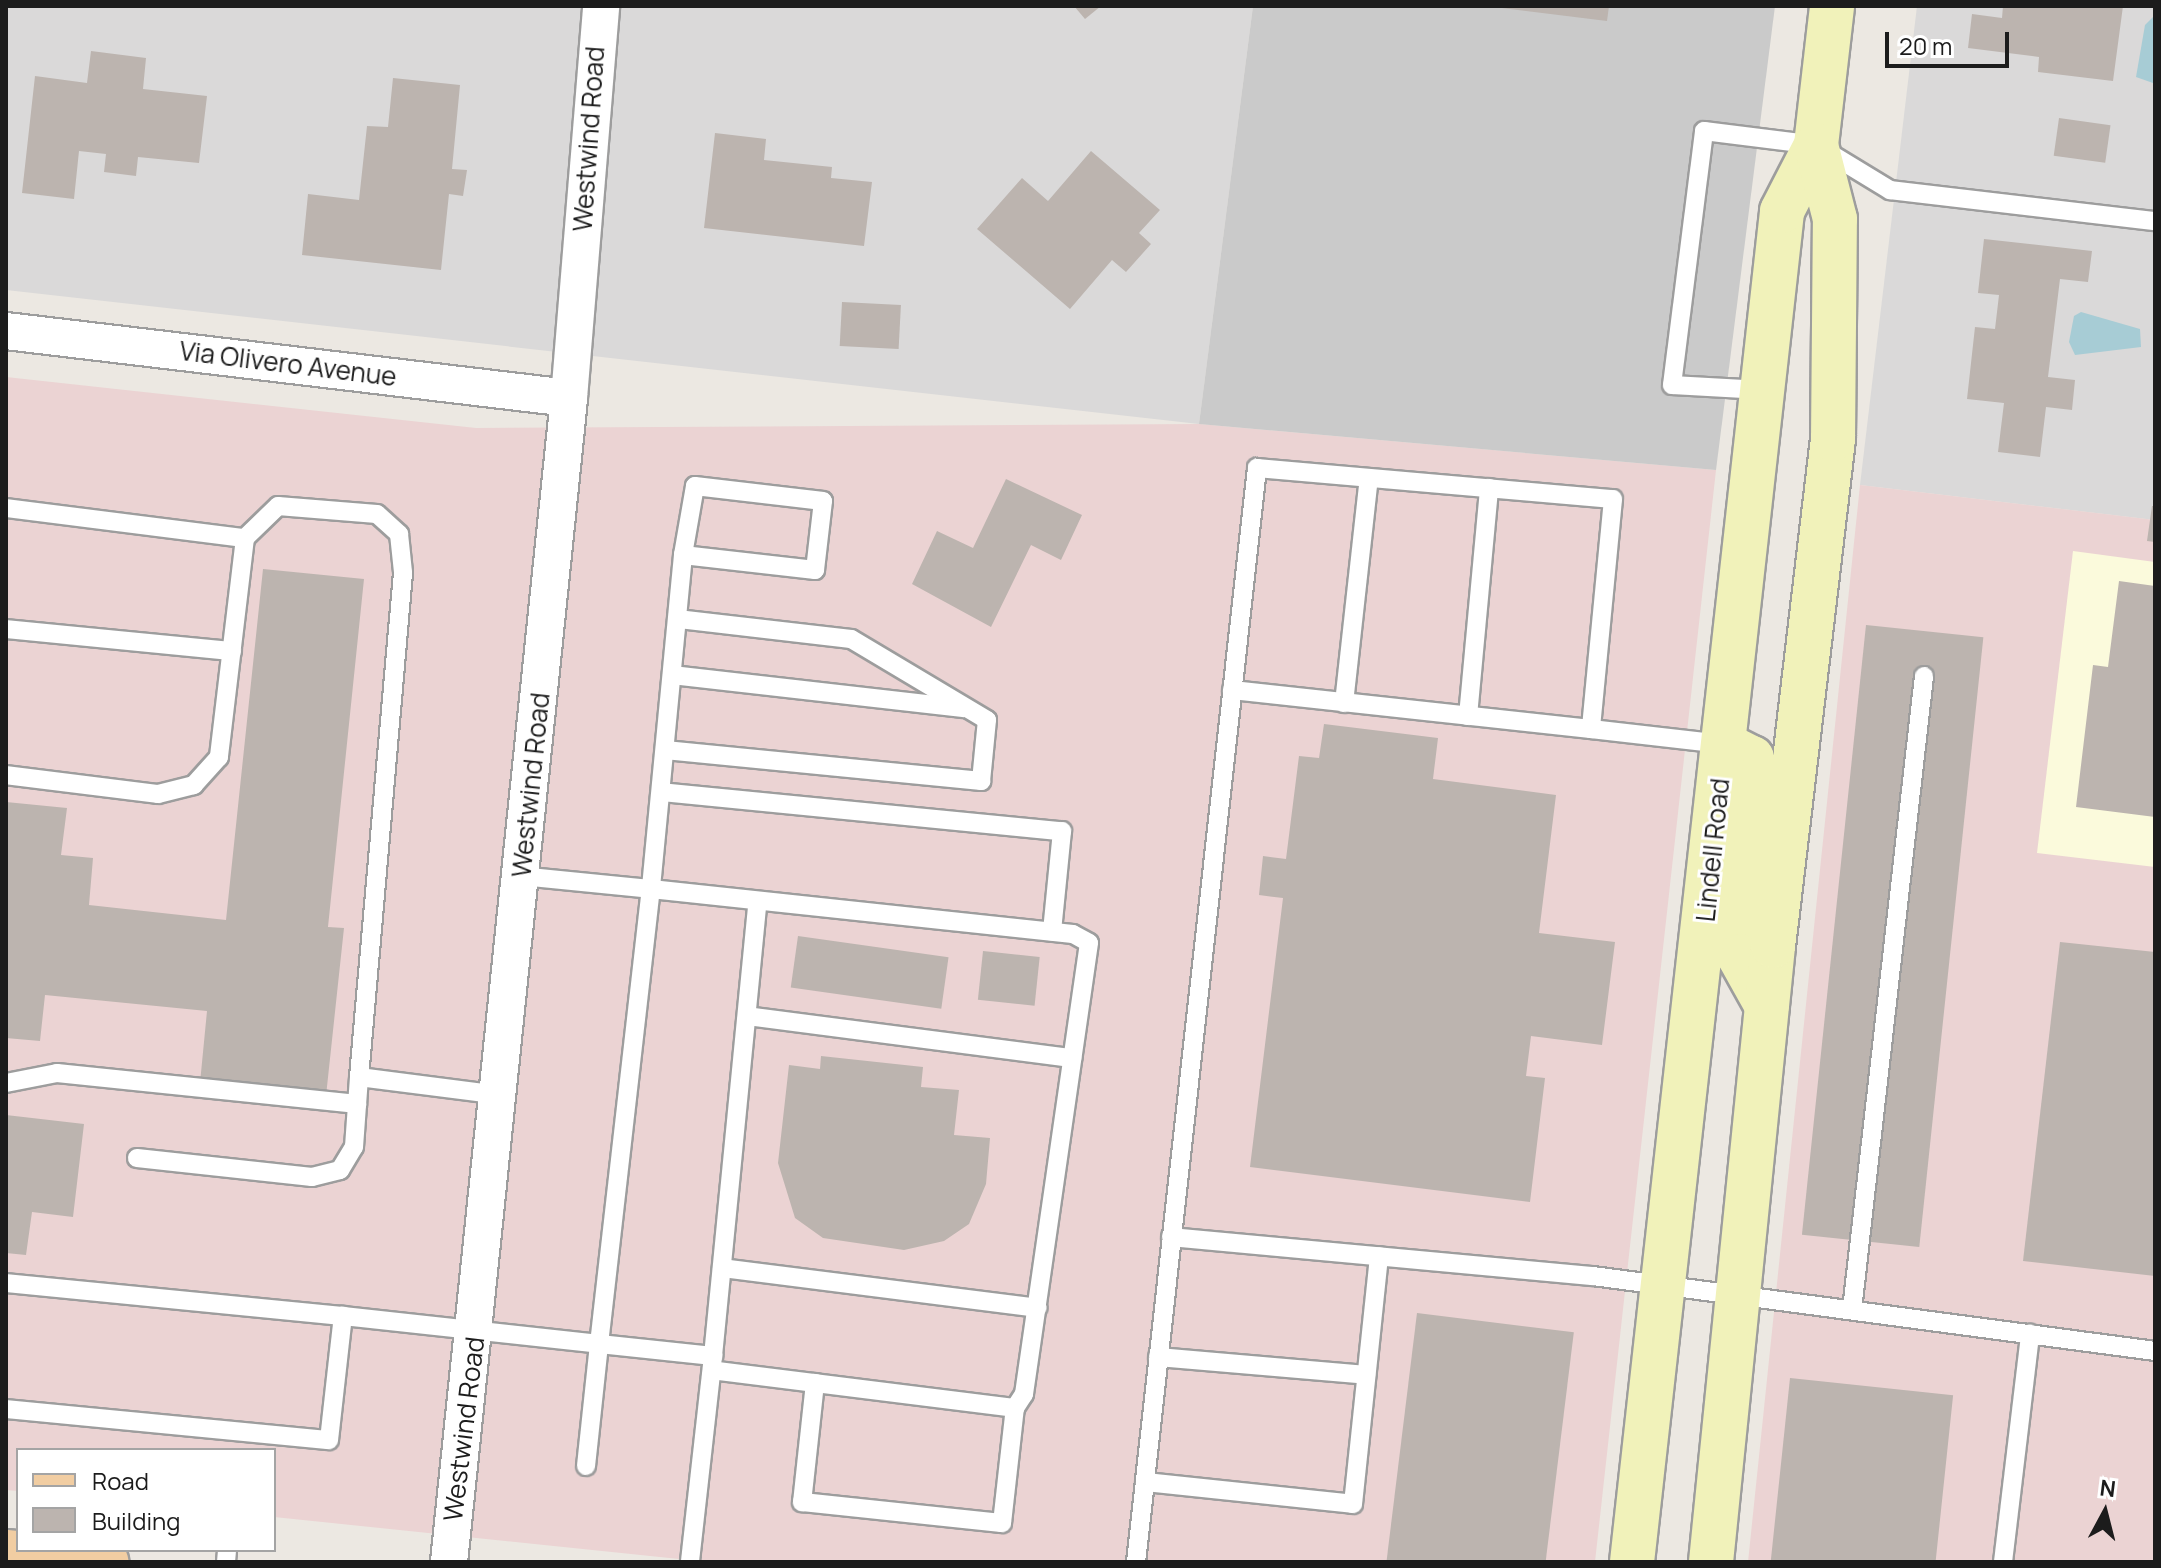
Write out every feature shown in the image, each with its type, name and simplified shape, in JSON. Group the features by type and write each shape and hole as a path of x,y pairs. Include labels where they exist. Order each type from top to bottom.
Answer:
{"main road":[{"path":"6,1552 107,1562"}],"street":[{"name":"Westwind Road","path":"449,1562 476,1329 569,398 601,6"},
{"name":"Lindell Road","path":"1632,1562 1782,211 1816,145 1832,6"},
{"name":"Lindell Road","path":"1711,1562 1741,1296 1767,1006 1833,439 1835,219 1816,145"},
{"name":"Via Olivero Avenue","path":"6,331 569,398"},
{"path":"1724,744 1752,758 1739,956 1767,1006"}],"lane":[{"path":"1764,390 1672,385 1704,131 1816,145 1890,190 2155,221"},
{"path":"1136,1562 1257,468 1613,499 1591,729"},
{"path":"1344,703 1369,478"},
{"path":"586,1466 651,889 683,555 695,486 823,501 815,570 683,555"},
{"path":"1468,716 1489,488"},
{"path":"6,775 158,794 194,785 219,757 245,538 278,506 377,514 399,534 403,573 354,1147 340,1170 312,1177 137,1158"},
{"path":"6,508 245,538"},
{"path":"665,750 981,781 987,720 851,639 677,619"},
{"path":"6,629 232,651"},
{"path":"672,675 970,709"},
{"path":"1852,1310 1924,676"},
{"path":"1232,690 1724,744"},
{"path":"661,792 1062,831 1052,932"},
{"path":"521,876 1052,932 1089,943 1024,1394 1015,1408 1002,1523 802,1502 815,1383"},
{"path":"690,1562 758,901"},
{"path":"747,1016 1072,1058"},
{"path":"6,1083 57,1073 357,1104"},
{"path":"359,1077 499,1095"},
{"path":"1171,1237 1664,1286 2155,1351"},
{"path":"1145,1482 1353,1504 1379,1256"},
{"path":"722,1268 1037,1308"},
{"path":"6,1283 599,1344 815,1383 1015,1408"},
{"path":"6,1409 236,1441 329,1440 343,1316"},
{"path":"2003,1562 2030,1334"},
{"path":"1158,1357 1366,1375"}],"shaded area":[{"path":"6,6 1253,6 1199,424 6,290"},
{"path":"1253,6 1775,6 1716,470 1199,424"},
{"path":"1917,6 2155,6 2155,520 1860,485"},
{"path":"6,377 476,428 1199,424 1716,470 1595,1562 708,1562 276,1517 276,1448 16,1448 16,1491 6,1490"},
{"path":"1860,485 2155,520 2155,1562 1748,1562"},
{"path":"2073,551 2155,562 2155,867 2037,853"}],"water":[{"path":"2155,15 2153,83 2136,77 2145,25"},
{"path":"2081,312 2140,329 2141,347 2075,355 2069,342 2074,316"}],"building":[{"path":"1074,6 1101,6 1085,19"},
{"path":"1486,6 1609,6 1607,21"},
{"path":"2003,6 2123,6 2113,81 2038,72 2039,57 1968,48 1972,14 2002,18"},
{"path":"91,51 146,58 143,89 207,96 199,163 138,157 136,176 104,172 106,154 79,151 74,199 22,193 35,76 87,83"},
{"path":"393,78 460,85 452,169 467,170 463,196 449,194 441,270 302,255 308,194 359,200 367,126 388,127"},
{"path":"2059,118 2110,125 2105,163 2054,156"},
{"path":"715,133 766,139 764,160 832,167 831,178 872,182 864,246 704,228"},
{"path":"1091,151 1160,210 1139,233 1151,244 1126,272 1112,260 1070,309 977,229 1022,178 1048,201"},
{"path":"1984,239 2092,251 2088,282 2060,279 2048,377 2075,380 2072,410 2046,407 2040,457 1998,452 2004,403 1967,399 1975,327 1995,329 1999,295 1978,293"},
{"path":"842,302 901,305 899,349 840,346"},
{"path":"1006,479 1082,515 1061,560 1031,545 991,627 912,584 937,531 973,548"},
{"path":"2152,506 2155,506 2155,542 2147,541"},
{"path":"263,569 364,579 328,927 344,928 326,1096 200,1083 207,1011 45,995 40,1041 6,1038 6,802 67,808 61,855 93,858 89,905 226,920"},
{"path":"2119,581 2155,586 2155,817 2076,807 2093,665 2108,667"},
{"path":"1866,625 1983,637 1919,1247 1802,1235"},
{"path":"1324,724 1438,738 1433,779 1556,795 1539,933 1615,942 1602,1045 1531,1036 1526,1076 1545,1078 1530,1202 1250,1167 1283,898 1259,895 1263,856 1286,859 1299,756 1319,758"},
{"path":"798,936 949,957 941,1009 791,987"},
{"path":"2060,942 2155,952 2155,1276 2023,1261"},
{"path":"983,951 1040,957 1035,1006 978,1000"},
{"path":"821,1056 923,1067 921,1087 959,1090 954,1135 990,1138 986,1184 969,1224 944,1241 904,1250 823,1238 795,1218 778,1163 789,1065 820,1069"},
{"path":"6,1115 84,1124 73,1217 32,1212 26,1255 6,1253"},
{"path":"1417,1313 1574,1332 1546,1562 1386,1562"},
{"path":"1790,1378 1953,1395 1936,1562 1771,1562"}]}
